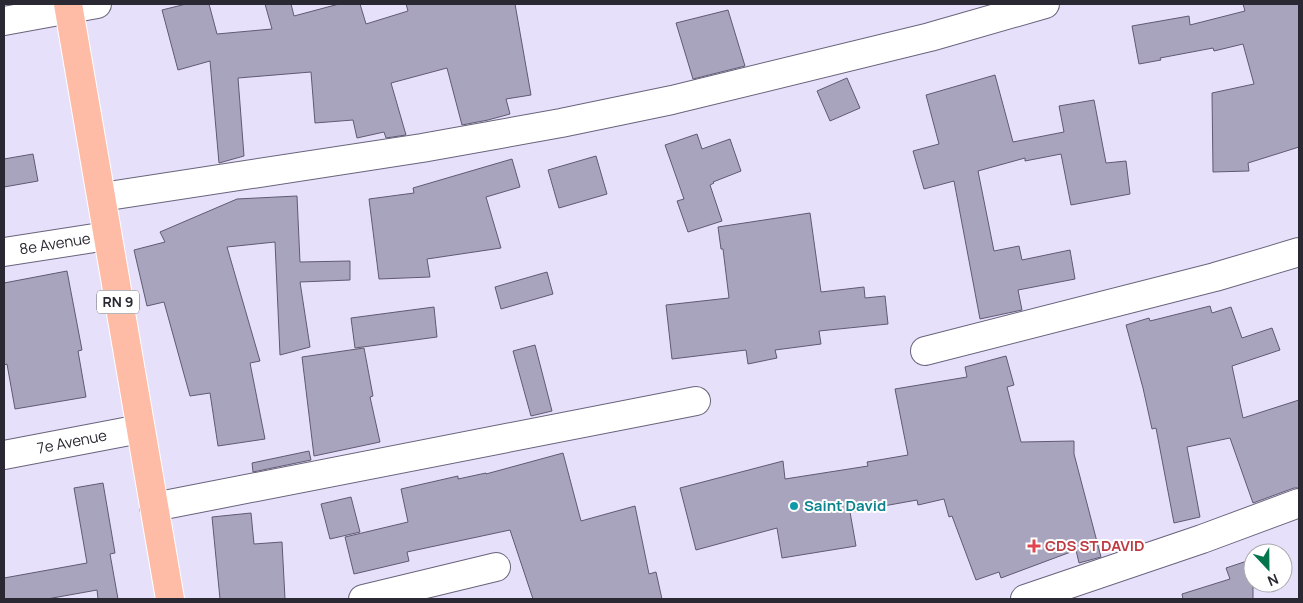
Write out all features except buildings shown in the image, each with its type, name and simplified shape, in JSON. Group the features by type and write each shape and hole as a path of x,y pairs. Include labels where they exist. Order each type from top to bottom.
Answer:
{"main road":[{"name":"RN 9","path":"69,7 170,599"}],"street":[{"path":"4,21 69,7 97,4"},
{"path":"102,197 422,148 570,122 672,100 930,37 1045,4"},
{"name":"8e Avenue","path":"4,252 107,236"},
{"path":"925,351 1216,277 1299,252"},
{"path":"154,507 696,401"},
{"name":"7e Avenue","path":"4,455 140,429"},
{"path":"1025,599 1202,539 1299,503"},
{"path":"363,599 496,567"}],"place":[{"name":"Saint David","path":"794,506"},
{"name":"CDS ST DAVID","path":"1034,546"}]}
